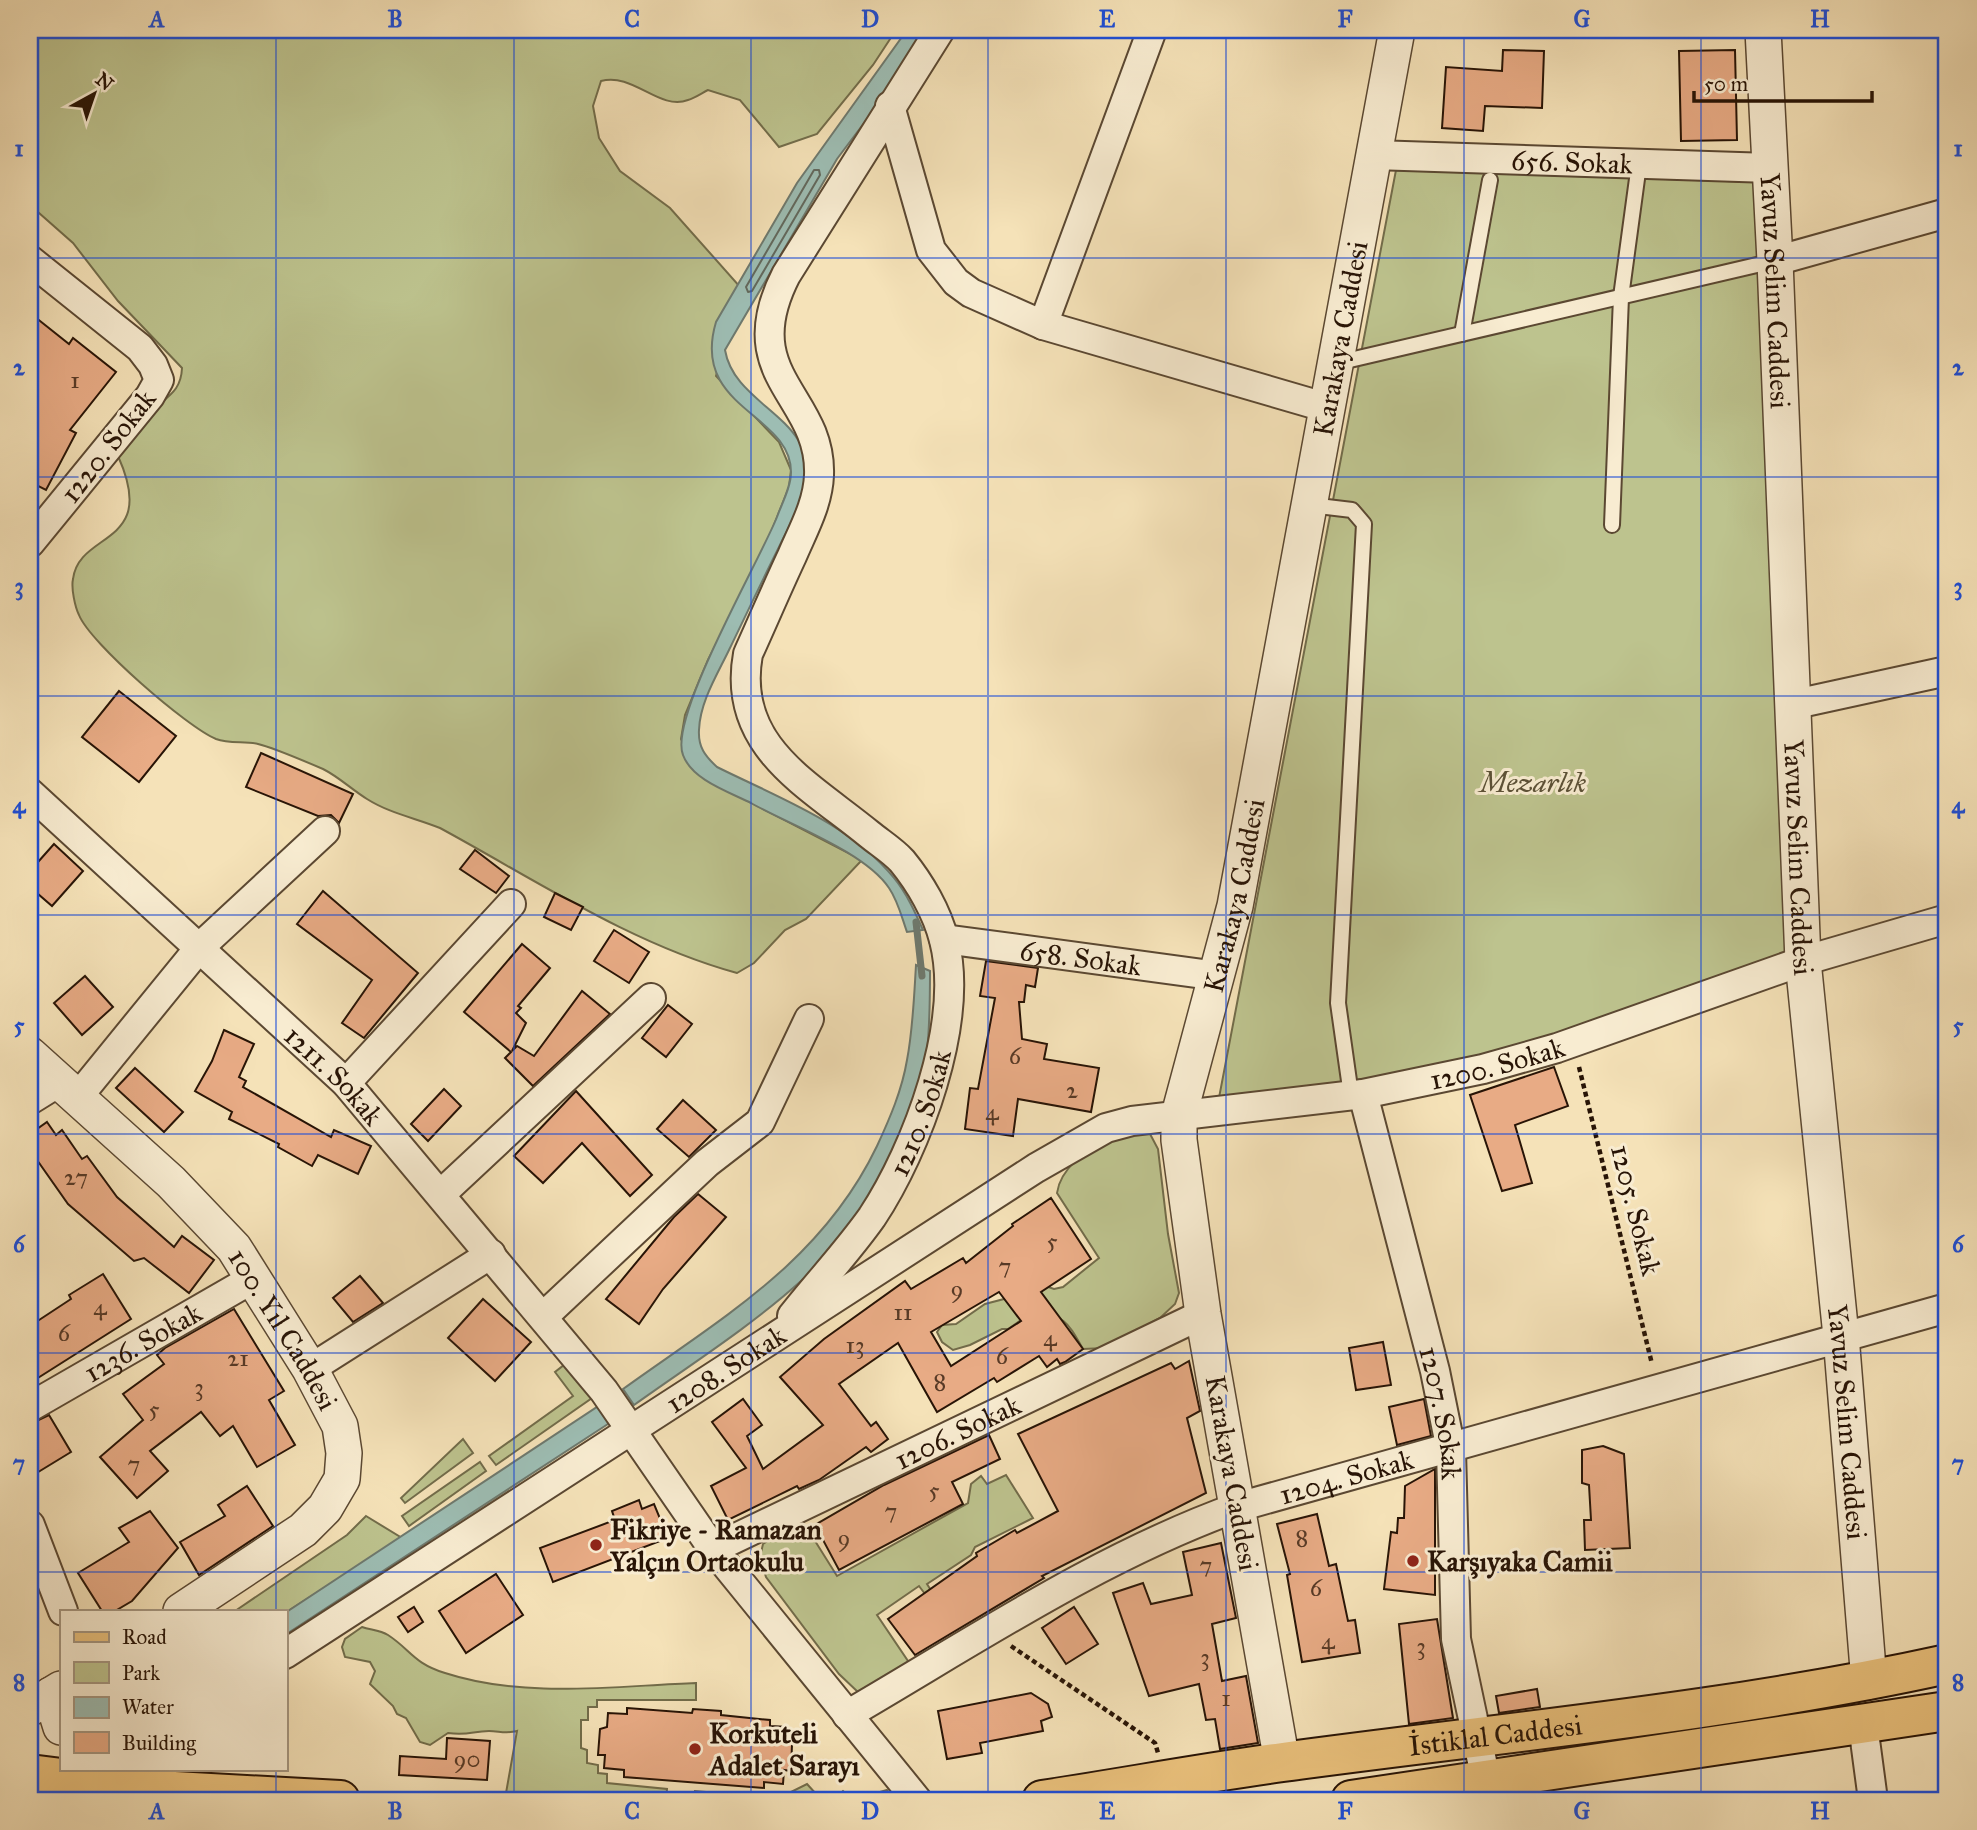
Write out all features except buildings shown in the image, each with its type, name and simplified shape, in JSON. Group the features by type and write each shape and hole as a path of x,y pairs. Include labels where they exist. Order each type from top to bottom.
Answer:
{"main road":[{"name":"İstiklal Caddesi","path":"1042,1800 1282,1762 1476,1740 1869,1681 1947,1664"},
{"name":"İstiklal Caddesi","path":"1351,1800 1480,1790 1947,1711"},
{"path":"30,1774 160,1779 340,1800"}],"street":[{"name":"1210. Sokak","path":"775,1338 870,1219 907,1149 943,1040 948,982 944,939 920,886 901,859 775,757 752,720 745,687 748,654 811,511 820,473 811,433 772,360 772,311 786,275 940,30"},
{"path":"1043,325 1152,30"},
{"name":"Karakaya Caddesi","path":"1282,1762 1203,1314 1178,1140 1179,1115 1183,1091 1218,975 1235,906 1397,30"},
{"name":"Yavuz Selim Caddesi","path":"1763,30 1803,961 1841,1336 1869,1681"},
{"path":"890,106 931,250 942,268 971,293 1043,325 1328,408"},
{"name":"656. Sokak","path":"1374,155 1770,168"},
{"path":"1775,261 1947,213"},
{"name":"1220. Sokak","path":"30,260 140,348 153,365 159,380 150,396 32,538"},
{"path":"1791,705 1947,670"},
{"name":"1211. Sokak","path":"30,793 346,1083 544,1316 604,1391 670,1491 713,1549 917,1800"},
{"path":"30,1100 68,1090 200,947 325,831"},
{"path":"346,1083 511,904"},
{"name":"1200. Sokak","path":"1179,1115 1357,1095 1483,1069 1573,1042 1803,961 1947,919"},
{"name":"658. Sokak","path":"944,939 1218,975"},
{"path":"441,1194 651,999"},
{"path":"544,1316 707,1163 760,1122 809,1019"},
{"name":"100. Yıl Caddesi","path":"30,1055 209,1219 254,1278 310,1369 340,1426 344,1453 342,1479 325,1508 303,1530 183,1610"},
{"name":"1207. Sokak","path":"1357,1095 1435,1371 1451,1450 1456,1639 1476,1740 1480,1790"},
{"name":"1208. Sokak","path":"287,1653 1077,1142 1106,1128 1132,1121 1179,1115"},
{"path":"310,1369 491,1254"},
{"name":"1236. Sokak","path":"30,1407 254,1278"},
{"name":"1204. Sokak","path":"847,1715 1148,1544 1238,1507 1451,1450 1841,1336 1947,1308"},
{"name":"1206. Sokak","path":"713,1549 1203,1314"},
{"path":"30,1525 61,1598 63,1610"},
{"path":"1863,1725 1873,1800"}],"lane":[{"path":"1612,525 1621,297 1639,164"},
{"path":"1462,334 1490,180"},
{"path":"1336,363 1775,261"},
{"path":"1310,505 1352,510 1364,524 1338,1003 1357,1095"}],"path":[{"name":"1205. Sokak","path":"1573,1042 1658,1389"},
{"path":"990,1632 1155,1743 1168,1780"}],"green space":[{"path":"30,30 896,30 873,65 817,134 779,147 740,100 708,90 691,99 677,102 624,82 601,81 593,106 599,138 620,171 670,208 741,288 716,376 779,442 791,470 789,487 762,555 708,660 685,715 681,739 703,778 862,860 806,919 785,930 754,963 737,973 659,945 585,909 440,828 375,804 323,769 258,744 216,739 163,702 101,645 87,628 78,612 73,592 73,579 78,563 123,522 129,507 128,485 118,456 152,411 176,388 182,368 118,301 73,243 30,205"},
{"name":"Mezarlık","path":"1396,170 1755,182 1789,957 1471,1063 1218,1103"},
{"path":"1149,1132 1158,1149 1168,1234 1179,1293 1175,1304 1160,1318 1105,1348 1083,1349 1069,1326 1059,1318 1033,1312 1008,1329 1002,1329 970,1345 953,1350 942,1342 937,1332 942,1325 956,1324 985,1304 1004,1299 1034,1282 1054,1289 1063,1287 1099,1258 1057,1193 1059,1184 1076,1160 1102,1142 1119,1135"},
{"path":"564,1365 592,1398 496,1465 489,1456 573,1396 555,1372"},
{"path":"463,1439 473,1453 405,1503 401,1498"},
{"path":"480,1462 486,1471 409,1526 402,1516"},
{"path":"1006,1475 1033,1518 975,1547 971,1555 927,1584 948,1617 944,1619 919,1586 877,1615 910,1664 860,1694 839,1674 766,1577 760,1557 763,1544 786,1529 805,1525 837,1576 968,1503 971,1484 981,1476 987,1484"},
{"path":"366,1516 402,1538 287,1612 236,1610 347,1535"},
{"path":"362,1627 388,1635 419,1661 434,1669 475,1681 506,1686 569,1689 696,1683 696,1700 597,1700 597,1707 588,1707 588,1720 581,1720 581,1748 587,1750 587,1763 598,1765 598,1773 607,1774 607,1783 667,1789 666,1800 582,1800 506,1793 517,1731 448,1733 430,1745 420,1742 406,1718 397,1714 393,1706 370,1684 375,1671 370,1662 345,1657 342,1647 345,1639"},
{"path":"807,1784 817,1795 821,1793 828,1800 695,1800 695,1791 779,1798"},
{"path":"887,1790 895,1800 853,1800"},
{"path":"843,1791 853,1800 833,1800"}],"water":[{"path":"907,30 934,30 837,159 725,350 732,370 744,387 776,415 802,446 807,466 804,490 796,513 706,699 699,736 703,751 717,767 835,827 877,859 903,890 923,930 907,932 895,898 878,875 826,840 722,790 694,772 683,755 682,736 701,675 767,539 791,478 787,452 776,436 728,392 717,374 712,351 716,322 797,183"},
{"path":"916,965 930,971 928,1041 921,1081 898,1144 863,1206 822,1260 801,1281 741,1330 634,1405 623,1389 767,1284 828,1222 854,1187 877,1146 902,1082 911,1037"},
{"path":"600,1405 611,1422 287,1634 287,1612"}],"waterway":[{"path":"916,922 922,976"}],"place":[{"name":"Fikriye - Ramazan Yalçın Ortaokulu","path":"596,1545"},
{"name":"Karşıyaka Camii","path":"1413,1561"},
{"name":"Korkuteli Adalet Sarayı","path":"695,1749"}]}
